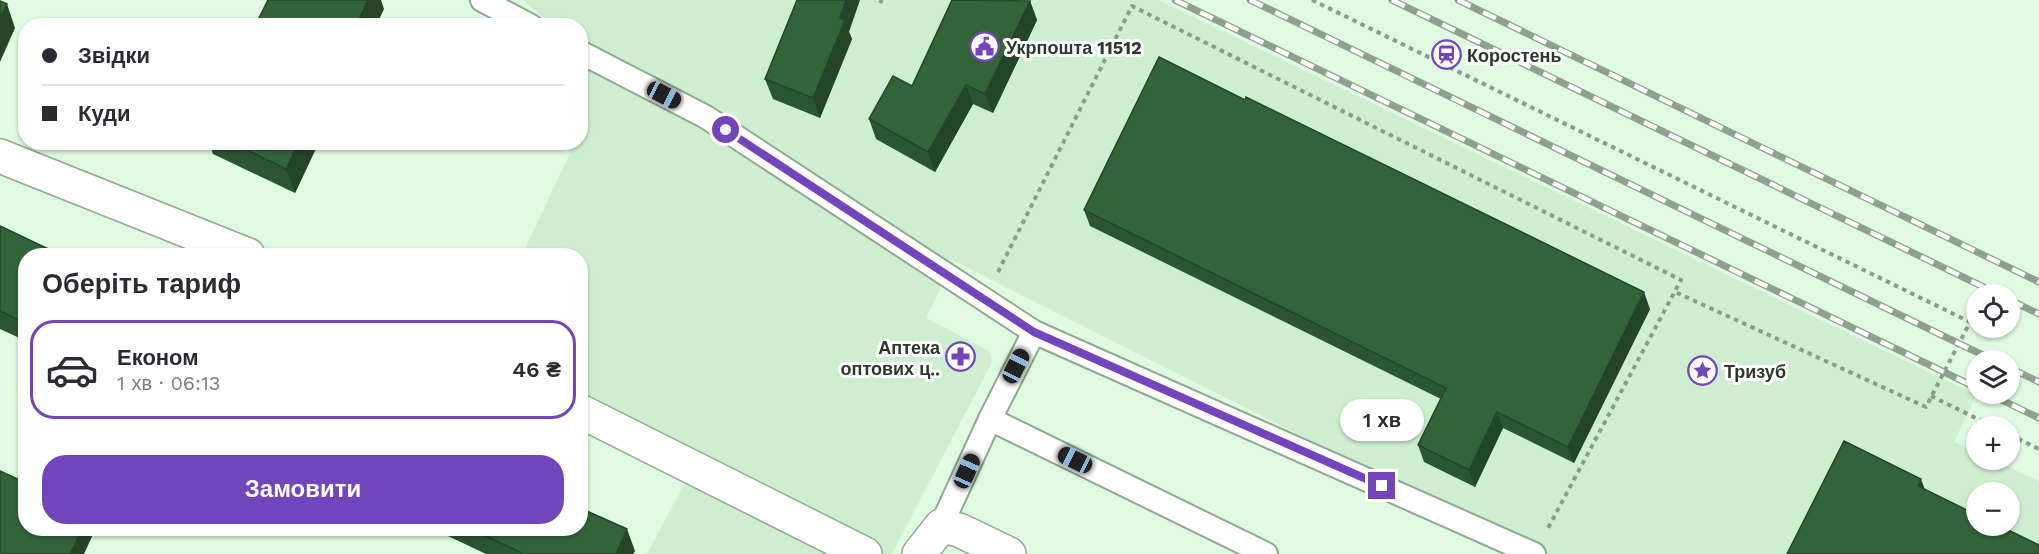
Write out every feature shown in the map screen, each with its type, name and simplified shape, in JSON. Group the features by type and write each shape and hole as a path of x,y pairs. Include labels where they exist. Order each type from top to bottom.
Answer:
{"street":[{"path":"0,156 230,248"},
{"path":"588,415 865,554"},
{"path":"927,543 959,530 1009,554"}],"lane":[{"path":"482,0 516,18"},
{"path":"588,56 706,117 1034,332 1534,554"},
{"path":"927,543 1034,332"},
{"path":"990,419 1266,554"}],"path":[{"path":"1312,0 1970,322 1926,407 1675,292"},
{"path":"984,299 1132,6 1681,280 1534,554"},
{"path":"1931,396 1972,416"},
{"path":"2020,440 2039,449"}],"shaded area":[{"path":"526,0 1159,0 1966,390 1966,404 1972,404 1954,442 1966,447 1966,470 2015,470 2039,481 2039,554 1536,554 954,261 926,318 989,351 992,362 892,554 647,554 690,473 588,419 588,248 525,248 572,150 588,150 588,18 544,18 525,2"}],"building":[{"path":"268,0 368,0 360,18 259,18"},
{"path":"797,0 846,0 840,18 845,20 813,98 765,79"},
{"path":"952,0 1030,1 985,94 966,85 928,152 869,119 893,76 912,86"},
{"path":"0,1 7,4 0,19"},
{"path":"1159,57 1245,100 1246,97 1644,292 1568,447 1497,412 1469,470 1418,445 1446,388 1084,210"},
{"path":"247,150 295,150 286,169"},
{"path":"0,226 46,248 18,248 18,319 0,311"},
{"path":"1844,441 1921,479 1918,486 1966,510 1966,536 2020,536 2039,545 2039,554 1787,554"},
{"path":"0,471 18,479 18,536 79,536 70,554 0,554"},
{"path":"588,512 627,529 616,554 524,554 486,536 588,536"}],"railway":[{"path":"1175,0 1966,383"},
{"path":"1250,0 1972,350"},
{"path":"1392,0 1977,284"},
{"path":"1458,0 2039,282"},
{"path":"2020,305 2039,314"},
{"path":"2020,373 2039,382"},
{"path":"2010,404 2039,418"}],"place":[{"name":"Укрпошта 11512","path":"985,47"},
{"name":"Коростень","path":"1446,55"},
{"name":"Аптека оптових ц‥","path":"961,357"},
{"name":"Тризуб","path":"1703,371"}],"route":[{"path":"726,130 1034,332 1382,486"}]}
